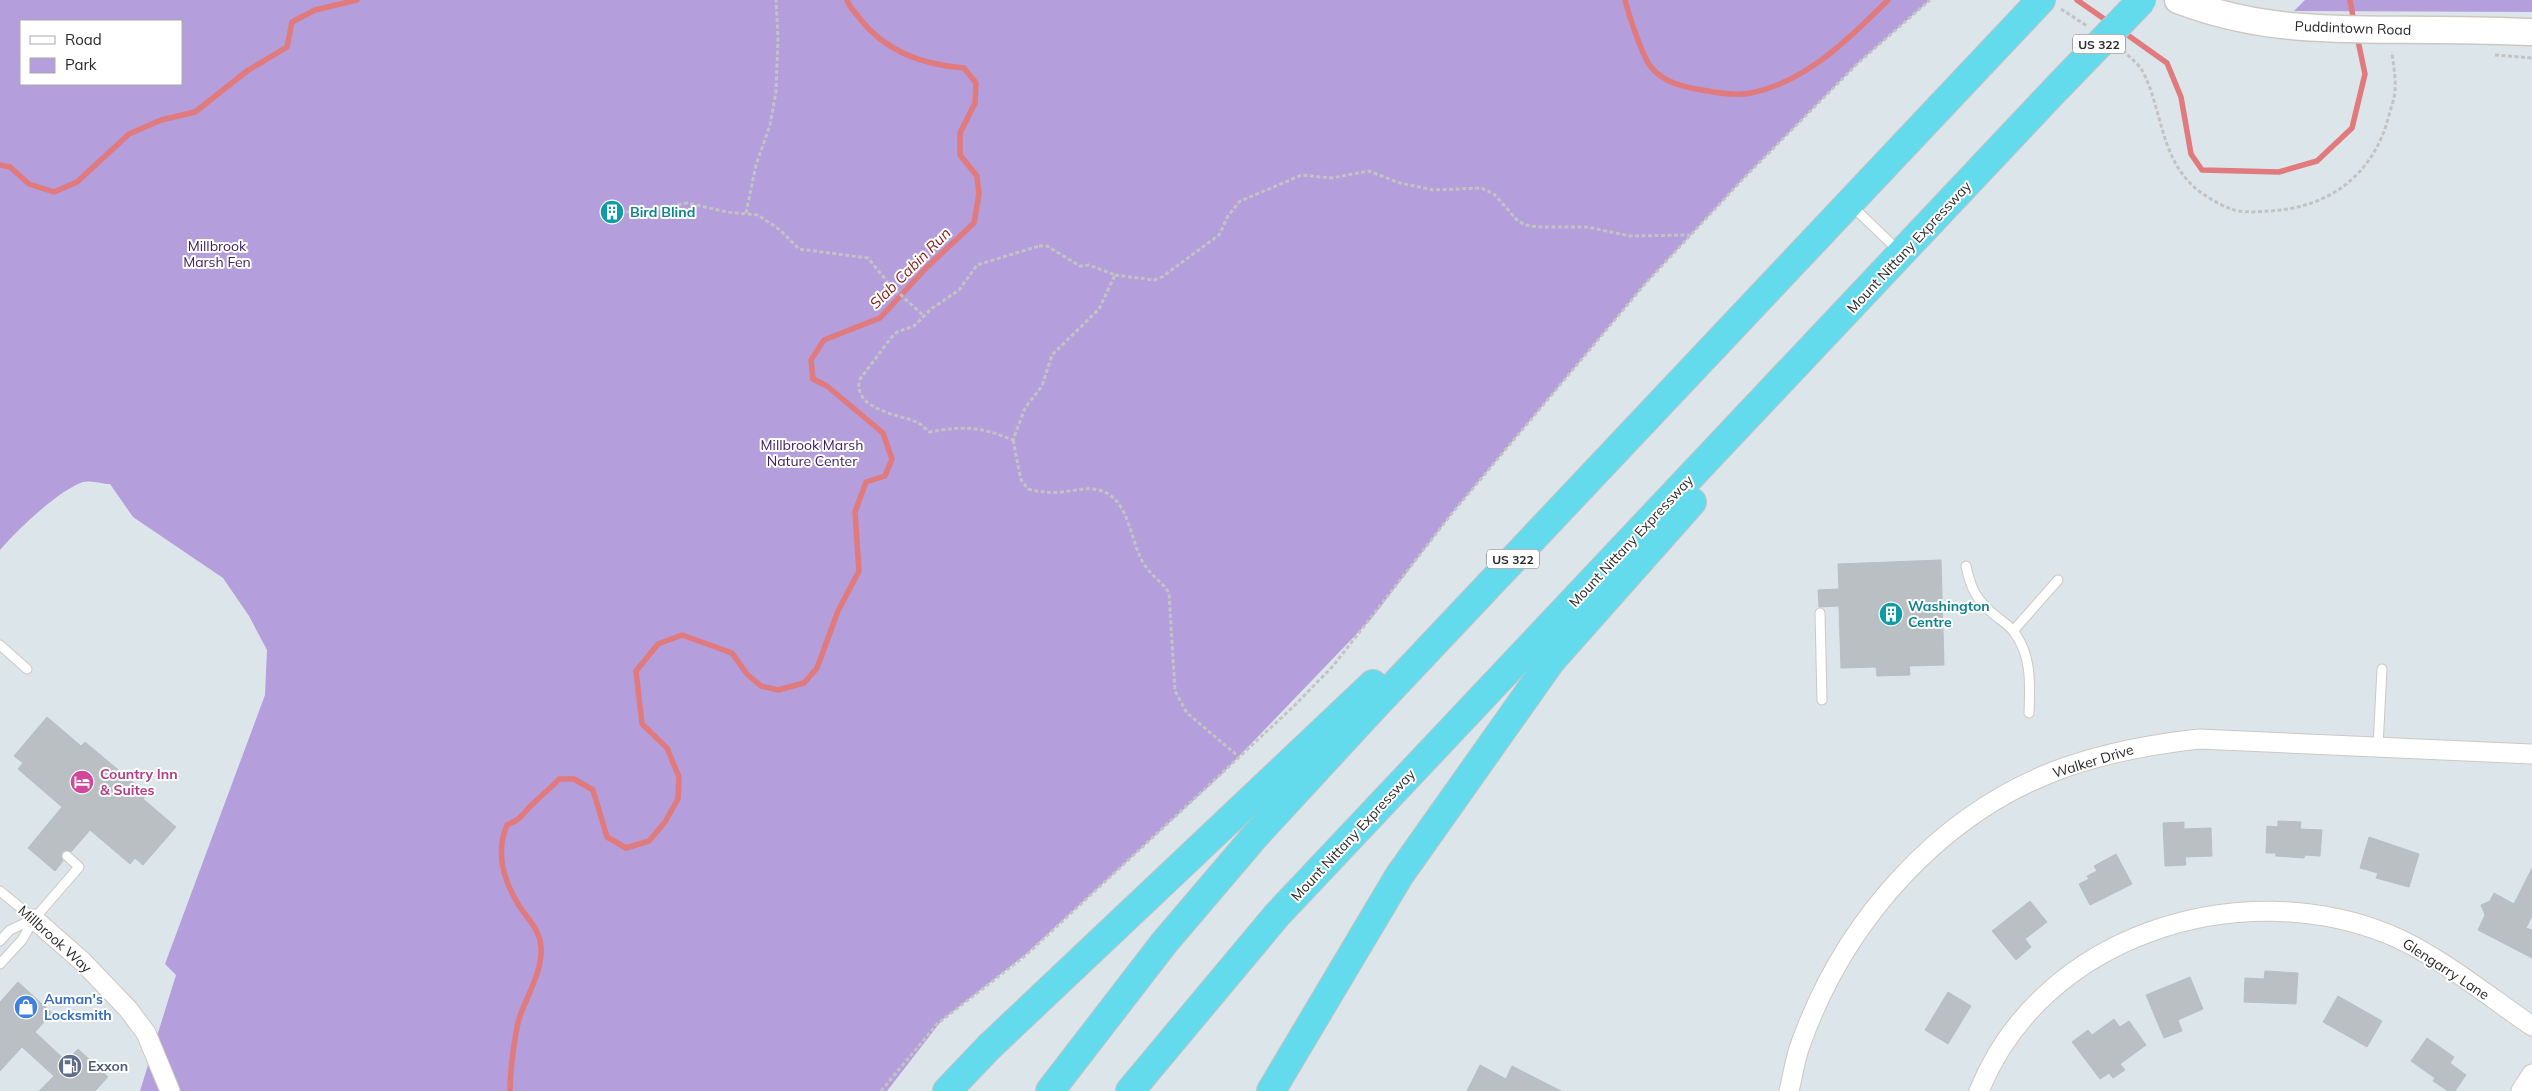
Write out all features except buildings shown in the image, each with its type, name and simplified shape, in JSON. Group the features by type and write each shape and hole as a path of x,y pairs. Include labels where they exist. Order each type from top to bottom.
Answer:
{"highway":[{"name":"Mount Nittany Expressway","path":"1130,1091 1277,915 2142,0"},
{"name":"US 322","path":"1050,1091 1164,943 1255,836 1372,709 1850,204 1917,129 1998,46 2047,2"},
{"path":"1271,1091 1399,876 1551,661 1721,470 1911,266 2005,146"},
{"path":"947,1091 988,1047 1363,694 1577,471 1700,363"}],"street":[{"name":"Puddintown Road","path":"2178,0 2219,14 2257,22 2324,29 2385,40 2532,32"},
{"name":"Walker Drive","path":"1789,1091 1804,1035 1831,975 1862,925 1900,878 1943,837 2006,795 2064,768 2148,745 2199,739 2233,739 2532,754"},
{"name":"Glengarry Lane","path":"1979,1091 1985,1076 2015,1027 2045,995 2080,968 2117,945 2158,928 2200,916 2258,910 2302,912 2346,920 2414,946 2532,1026"},
{"name":"Millbrook Way","path":"34,919 83,962 128,1010 146,1033 170,1091"},
{"path":"2521,1091 2532,1074"}],"lane":[{"path":"1850,204 1902,254"},
{"path":"1966,566 1970,586 1982,605 2014,630 2027,654 2030,684 2028,713"},
{"path":"2014,630 2058,580"},
{"path":"1820,613 1822,700"},
{"path":"0,645 27,669"},
{"path":"2378,746 2382,669"},
{"path":"0,964 22,940 34,919 79,867 67,856"},
{"name":"Millbrook Way","path":"0,891 34,919"},
{"path":"0,941 10,930 34,919"}],"path":[{"path":"746,212 756,164 770,125 776,92 778,52 776,0"},
{"path":"881,1091 937,1024 1025,956 1221,775 1238,756 1294,706 1333,666 1453,512 1645,284 1742,179 1858,63 1930,0"},
{"path":"2047,2 2093,29"},
{"path":"2117,44 2143,71 2162,133 2175,161 2193,186 2232,210 2265,211 2286,210 2314,203 2341,189 2360,174 2374,154 2388,118 2395,91 2385,40"},
{"path":"1012,440 979,428 963,426 929,432 918,422 888,415 869,403 859,389 864,372 891,338 897,332 909,328 937,304 959,290 977,265 1031,248 1047,246 1080,266 1089,265 1115,275 1154,280 1162,277 1219,235 1228,216 1240,201 1302,175 1331,178 1359,171 1376,173 1400,183 1433,190 1481,188 1494,194 1517,220 1537,227 1587,227 1630,236 1691,236"},
{"path":"613,213 650,210 687,203 728,212 746,212 758,215 780,230 799,249 868,258 890,286 924,317"},
{"path":"1115,275 1099,309 1052,355 1042,386 1025,408 1012,440 1021,480 1028,490 1047,493 1094,489 1114,500 1125,510 1137,550 1147,568 1162,582 1170,593 1175,691 1187,713 1238,756"}],"green space":[{"name":"Millbrook Marsh Nature Center","path":"0,0 1929,1 1858,63 1743,179 1645,284 1453,512 1371,619 1221,775 1025,955 942,1020 887,1091 140,1091 176,975 165,964 265,695 267,650 249,616 223,578 133,517 110,484 83,482 73,486 51,502 0,550"},
{"path":"2305,0 2532,0 2532,12 2294,11"}],"waterway":[{"path":"0,165 10,167 29,184 54,192 77,182 129,134 161,120 195,112 247,71 287,47 292,22 315,10 357,0"},
{"name":"Slab Cabin Run","path":"510,1091 517,1027 537,975 541,947 536,931 514,897 503,867 502,846 507,825 521,817 559,779 574,779 593,790 607,837 626,848 649,841 665,822 678,799 679,777 667,748 642,724 636,671 658,644 682,635 732,653 747,674 761,686 778,690 804,683 817,668 838,611 859,571 855,512 866,482 885,476 892,459 883,433 827,386 813,379 811,360 824,340 880,318 927,267 974,223 979,194 977,176 960,155 960,133 975,103 976,83 964,68 920,60 894,48 870,30 851,8 847,0"},
{"name":"Slab Cabin Run","path":"1625,0 1647,62 1656,72 1668,81 1681,86 1726,94 1751,93 1771,87 1808,69 1826,57 1888,0"},
{"name":"Slab Cabin Run","path":"2077,0 2110,23"},
{"name":"Slab Cabin Run","path":"2350,0 2354,22"},
{"name":"Slab Cabin Run","path":"2122,31 2167,63 2181,97 2191,154 2202,170 2279,172 2317,161 2352,128 2365,74 2357,36"}],"place":[{"name":"Bird Blind","path":"612,212"},
{"name":"Washington Centre","path":"1891,614"},
{"name":"Country Inn & Suites","path":"82,782"},
{"name":"Auman's Locksmith","path":"26,1007"},
{"name":"Exxon","path":"70,1066"}],"park label":[{"name":"Millbrook Marsh Fen","path":"217,254"}]}
